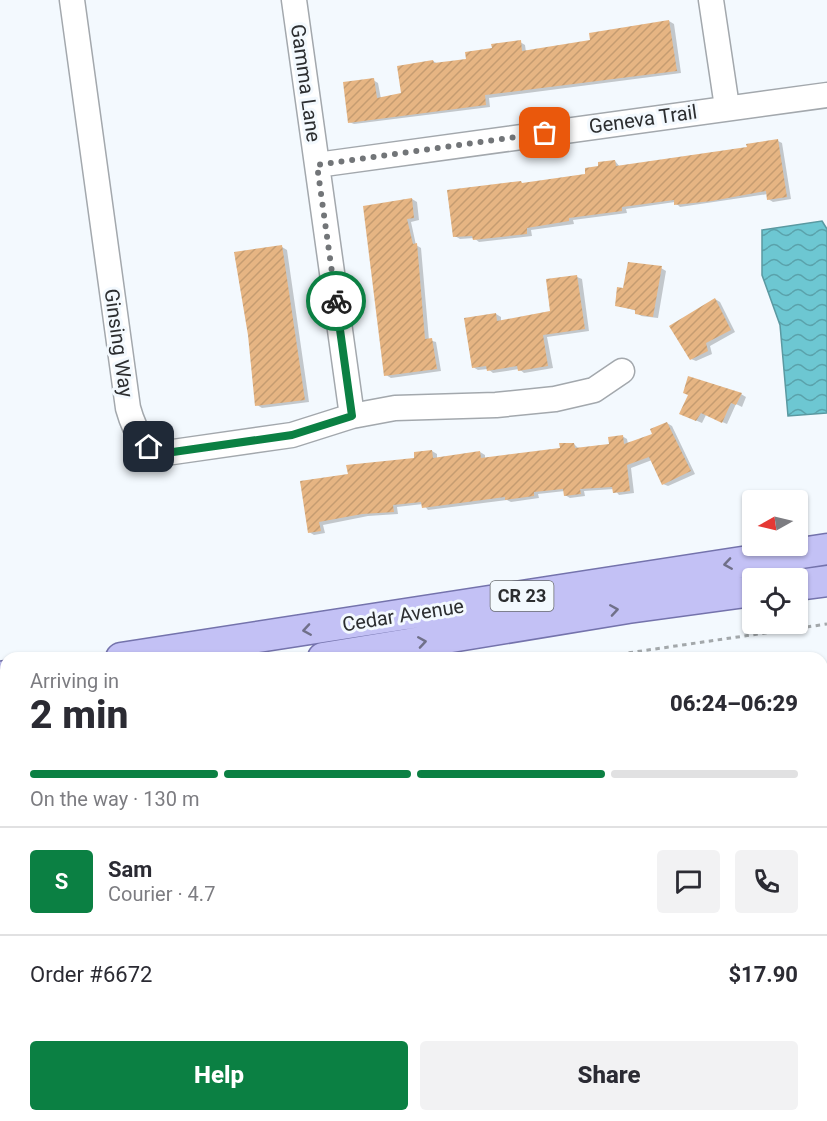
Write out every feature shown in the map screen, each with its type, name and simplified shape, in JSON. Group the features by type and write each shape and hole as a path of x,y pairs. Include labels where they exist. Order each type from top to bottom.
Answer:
{"main road":[{"name":"Cedar Avenue","path":"160,652 827,549"},
{"path":"808,584 827,581"},
{"name":"Cedar Avenue","path":"360,652 628,608 742,592"}],"street":[{"name":"Ginsing Way","path":"72,0 128,408 136,432 149,447 161,452 173,452 292,435 352,416 395,408 496,405 555,399 594,390 622,371"},
{"name":"Gamma Lane","path":"294,0 352,416"},
{"path":"711,0 727,107"},
{"name":"Geneva Trail","path":"317,165 827,95"}],"path":[{"path":"634,652 827,624"}],"water":[{"path":"822,221 827,229 827,413 788,416 780,325 762,275 762,230"}],"building":[{"path":"669,20 677,71 485,95 486,105 348,123 343,82 374,78 377,98 401,93 397,66 433,60 434,63 466,59 465,52 492,48 491,44 521,40 522,51 590,40 589,33"},
{"path":"778,139 787,197 767,200 766,191 674,205 674,200 622,207 622,211 569,218 569,221 527,228 527,234 473,240 472,236 453,237 447,190 585,174 585,168 598,166 598,162 615,160 616,166 747,147 746,144"},
{"path":"412,198 414,218 407,219 413,244 417,243 425,339 432,338 437,369 384,376 363,206"},
{"path":"282,245 305,400 255,406 248,335 234,252"},
{"path":"628,262 662,266 653,317 635,314 635,310 615,306 617,287 623,288"},
{"path":"577,275 585,329 543,335 548,366 518,371 517,366 487,371 486,366 472,368 464,318 496,313 497,321 550,311 546,279"},
{"path":"715,298 731,330 706,343 708,351 690,360 669,326"},
{"path":"688,376 742,393 736,405 731,403 722,423 701,413 696,421 679,414 688,395 683,393"},
{"path":"667,422 691,471 662,485 649,457 627,465 630,491 613,493 612,487 580,489 581,494 564,496 563,489 534,492 534,496 505,500 505,497 422,508 421,502 393,505 394,512 362,514 319,522 321,531 308,533 300,481 348,474 346,465 414,458 414,452 432,450 433,458 480,451 481,458 560,448 559,443 574,443 575,448 609,444 608,437 623,435 624,444 652,434 650,429"}],"way so far":[{"path":"336,301 317,165 545,133"}],"route":[{"path":"149,447 161,452 173,452 275,438 352,416 336,301"}]}
